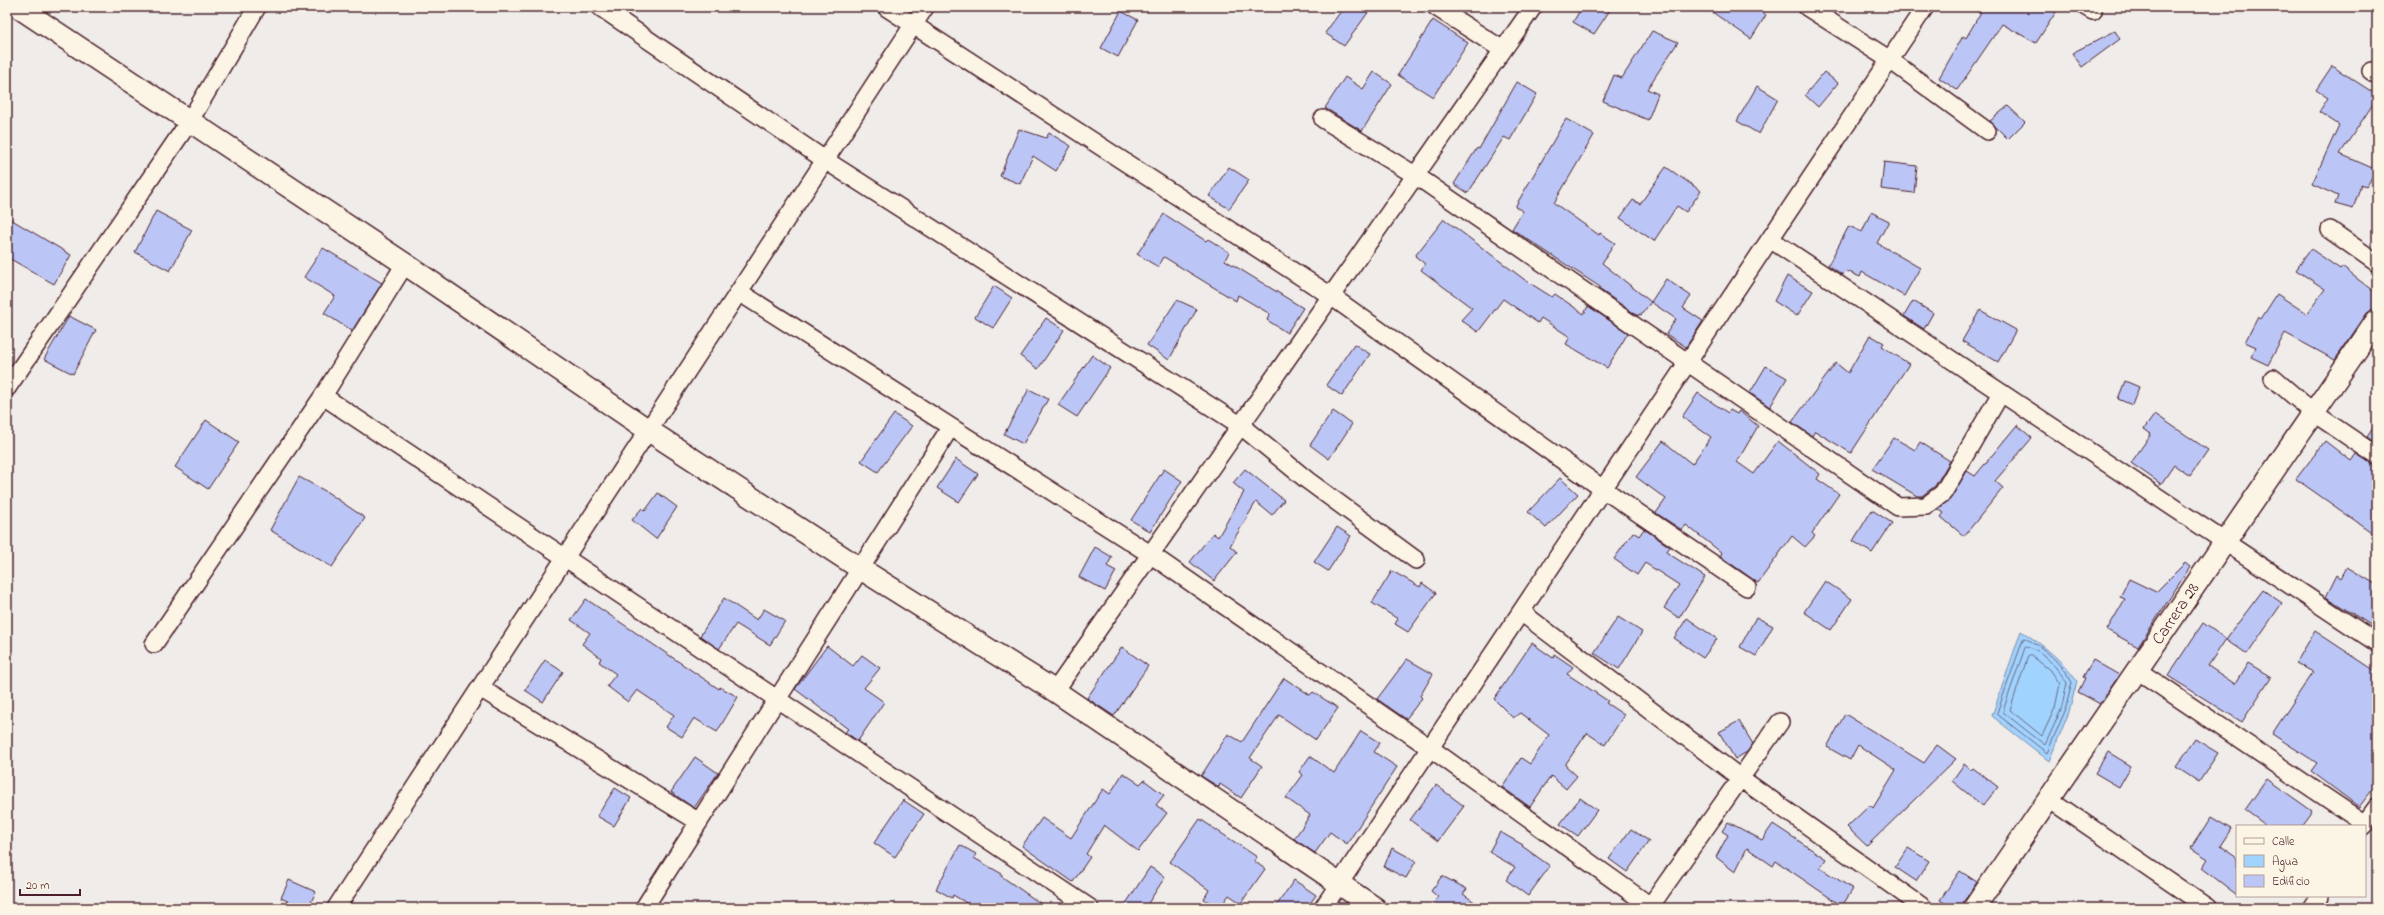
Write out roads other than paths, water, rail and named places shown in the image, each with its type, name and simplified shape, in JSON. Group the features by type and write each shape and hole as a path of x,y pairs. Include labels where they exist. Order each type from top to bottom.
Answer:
{"street":[{"path":"18,7 189,122 405,264 648,430 860,569 1055,691 1375,908"},
{"path":"7,388 189,122 257,7"},
{"path":"600,7 825,160 1240,425 1307,480 1416,560"},
{"path":"886,7 1331,296 1603,489 1747,587"},
{"path":"336,908 925,7"},
{"path":"1436,7 1503,50"},
{"path":"1055,691 1533,7"},
{"path":"1807,7 1890,60 1987,131"},
{"path":"1323,908 1925,7"},
{"path":"1323,119 1415,175 1687,364 1898,507 1926,506 1943,493 2001,393"},
{"path":"2330,230 2377,263"},
{"path":"1770,239 2377,643"},
{"path":"154,644 323,396 405,264"},
{"path":"739,292 950,428 1150,554 1430,748 1651,907 1739,777 1780,722"},
{"name":"Carrera 28","path":"1974,908 2377,320"},
{"path":"2273,378 2314,413 2377,456"},
{"path":"323,396 1090,908"},
{"path":"644,908 950,428"},
{"path":"1521,612 1739,777 1924,908"},
{"path":"2137,670 2364,825 2377,807"},
{"path":"480,688 699,822"},
{"path":"2049,798 2208,908"},
{"path":"2312,908 2319,897"}],"water":[{"path":"2021,631 2052,653 2077,681 2069,712 2049,761 1992,716"}]}
